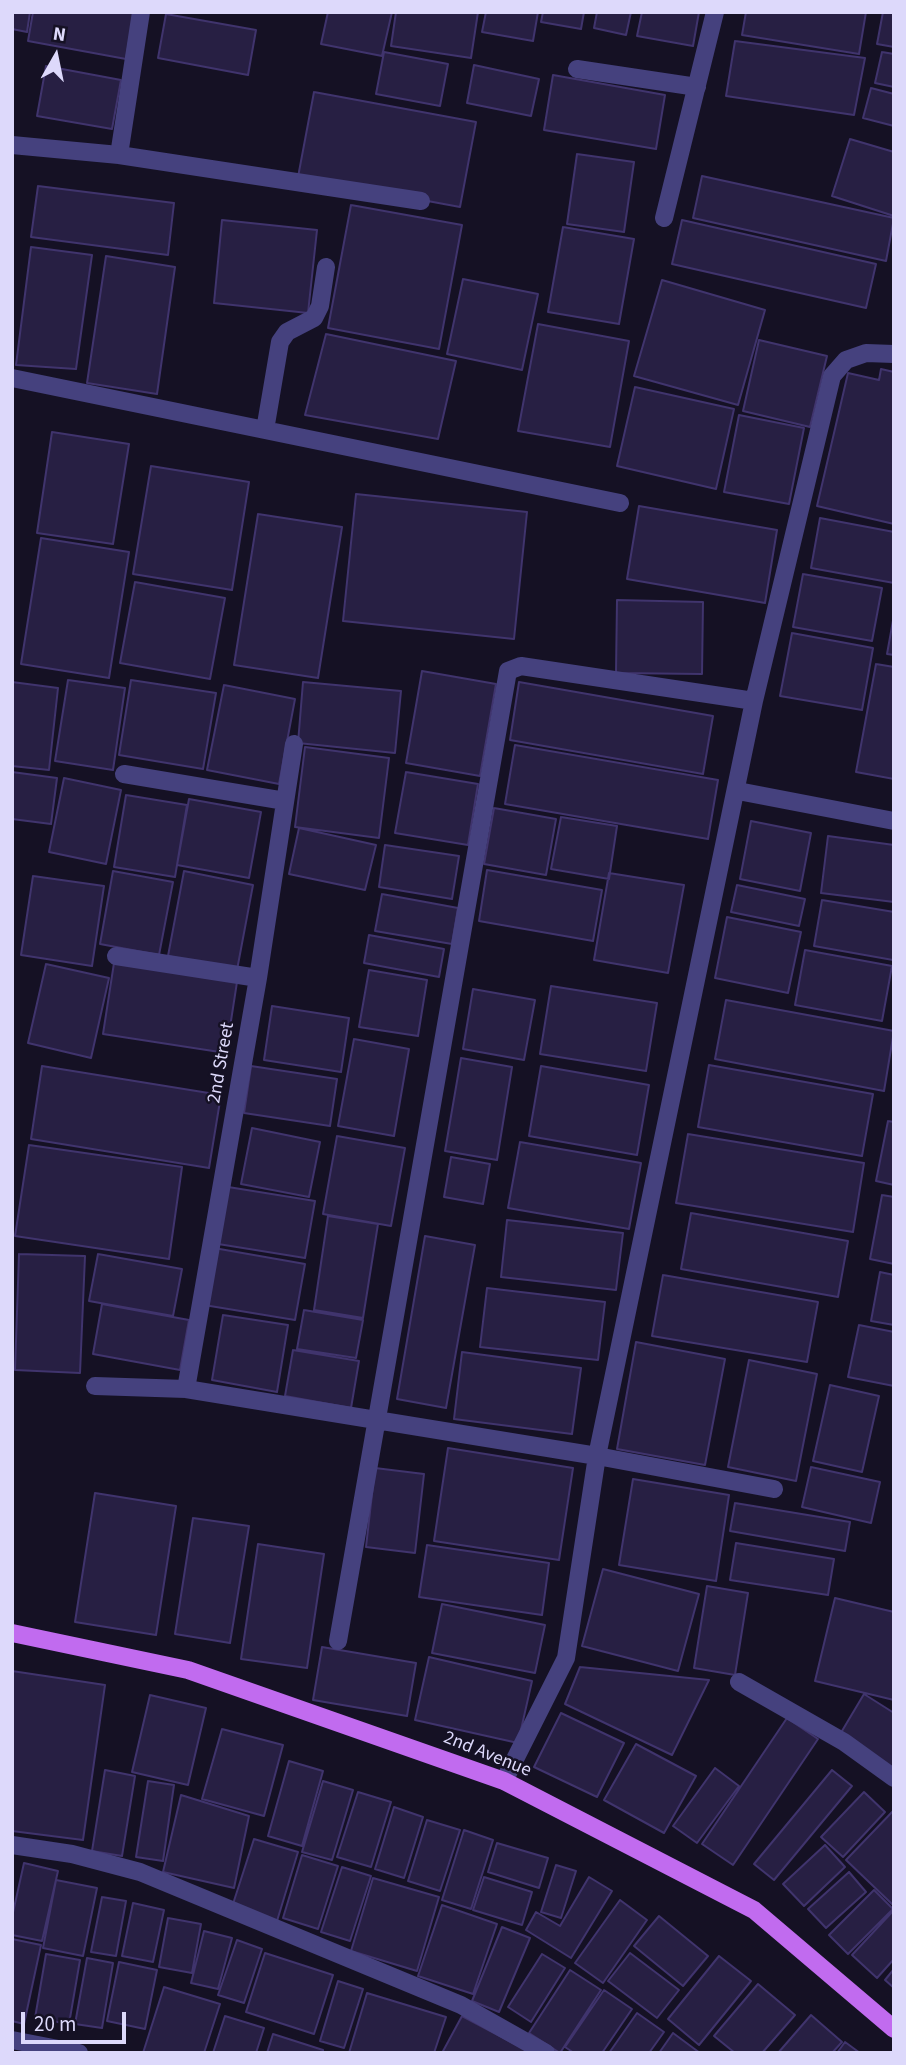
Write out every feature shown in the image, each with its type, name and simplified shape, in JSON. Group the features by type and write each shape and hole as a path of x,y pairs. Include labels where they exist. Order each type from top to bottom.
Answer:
{"main road":[{"name":"2nd Avenue","path":"12,1633 188,1670 504,1781 754,1910 894,2029"}],"street":[{"path":"119,155 141,12"},
{"path":"664,218 715,12"},
{"path":"577,69 697,87"},
{"path":"12,145 119,155 421,201"},
{"path":"265,430 279,342 287,332 314,318 320,306 326,267"},
{"path":"504,1781 566,1658 597,1456 738,791 754,701 832,376 846,360 866,353 894,354"},
{"path":"12,378 620,503"},
{"path":"338,1641 508,671 521,666 754,701"},
{"name":"2nd Street","path":"186,1389 258,978 294,744"},
{"path":"124,774 285,801"},
{"path":"738,791 894,821"},
{"path":"116,956 258,978"},
{"path":"94,1386 186,1389 375,1422 597,1456 774,1489"},
{"path":"739,1682 844,1742 894,1778"},
{"path":"12,1845 72,1854 140,1872 461,2005 546,2053"},
{"path":"12,2040 79,2053"}],"building":[{"path":"12,12 30,12 27,32 12,29"},
{"path":"33,12 134,12 126,59 28,41"},
{"path":"328,12 392,12 382,56 321,44"},
{"path":"396,12 478,12 471,58 391,46"},
{"path":"486,12 538,12 533,41 482,32"},
{"path":"543,12 584,12 581,29 541,22"},
{"path":"597,12 631,12 626,35 594,28"},
{"path":"642,12 699,12 693,46 637,36"},
{"path":"746,12 866,12 859,54 742,35"},
{"path":"883,12 894,12 894,47 877,44"},
{"path":"166,14 256,30 248,75 158,58"},
{"path":"735,41 865,58 854,115 726,96"},
{"path":"384,52 448,64 440,106 376,94"},
{"path":"882,52 894,54 894,87 875,83"},
{"path":"474,65 539,79 531,116 467,103"},
{"path":"46,66 121,80 112,129 37,116"},
{"path":"553,75 665,95 656,149 544,130"},
{"path":"871,88 894,94 894,126 863,118"},
{"path":"314,92 476,122 460,207 298,177"},
{"path":"850,139 894,152 894,216 832,196"},
{"path":"577,154 634,162 624,232 567,224"},
{"path":"702,176 894,218 886,261 693,218"},
{"path":"38,186 174,203 168,255 31,237"},
{"path":"351,205 462,225 439,349 328,328"},
{"path":"222,220 317,230 308,313 214,303"},
{"path":"682,220 876,264 866,308 672,264"},
{"path":"563,227 634,239 619,324 548,312"},
{"path":"31,247 92,255 76,369 16,365"},
{"path":"106,256 175,267 157,394 87,383"},
{"path":"463,279 538,294 522,370 447,354"},
{"path":"662,280 765,310 738,405 634,376"},
{"path":"538,324 629,341 610,447 518,431"},
{"path":"326,334 456,361 438,439 305,415"},
{"path":"759,340 827,356 810,427 743,411"},
{"path":"881,369 894,372 894,524 817,506 848,373 879,380"},
{"path":"635,387 734,409 716,489 617,466"},
{"path":"739,415 804,428 789,504 724,492"},
{"path":"52,432 129,444 113,544 37,533"},
{"path":"151,466 249,482 232,590 133,574"},
{"path":"356,494 527,512 514,639 343,621"},
{"path":"639,506 777,530 765,603 627,579"},
{"path":"258,514 342,527 318,678 234,665"},
{"path":"820,518 894,532 894,583 811,568"},
{"path":"41,538 129,552 109,678 21,664"},
{"path":"803,574 882,588 872,641 793,627"},
{"path":"135,582 225,598 210,679 120,663"},
{"path":"617,600 703,602 702,674 616,673"},
{"path":"894,615 894,655 887,654"},
{"path":"792,633 873,648 862,710 780,696"},
{"path":"876,664 894,667 894,779 856,772"},
{"path":"422,671 496,684 480,776 406,763"},
{"path":"68,680 125,688 113,770 55,761"},
{"path":"131,680 216,693 203,769 119,755"},
{"path":"12,682 58,688 49,770 12,766"},
{"path":"303,682 401,691 395,753 298,743"},
{"path":"519,682 713,716 703,774 510,740"},
{"path":"224,685 295,699 279,784 207,770"},
{"path":"515,745 718,780 708,839 505,804"},
{"path":"305,747 389,758 379,838 295,827"},
{"path":"12,772 57,778 51,824 12,819"},
{"path":"406,772 478,784 468,845 395,833"},
{"path":"64,778 121,790 106,864 49,852"},
{"path":"126,795 187,805 175,877 114,867"},
{"path":"189,799 261,812 249,878 177,865"},
{"path":"494,808 556,819 546,875 484,864"},
{"path":"561,817 617,826 609,879 551,869"},
{"path":"751,821 811,833 800,891 740,879"},
{"path":"299,828 376,845 365,890 289,874"},
{"path":"828,836 894,845 894,902 821,893"},
{"path":"385,845 459,856 452,899 379,887"},
{"path":"487,870 602,890 593,941 479,921"},
{"path":"113,871 173,882 159,955 100,944"},
{"path":"184,871 253,885 237,970 168,956"},
{"path":"609,873 684,885 668,973 594,960"},
{"path":"33,876 104,886 92,966 21,955"},
{"path":"737,885 805,899 799,926 731,912"},
{"path":"382,894 458,908 452,944 375,931"},
{"path":"822,900 894,912 893,960 814,946"},
{"path":"727,917 801,932 788,993 715,978"},
{"path":"369,935 444,949 439,977 364,963"},
{"path":"805,950 892,966 882,1021 795,1005"},
{"path":"114,963 237,982 226,1053 103,1034"},
{"path":"46,964 109,978 91,1058 28,1043"},
{"path":"369,970 427,980 418,1036 359,1027"},
{"path":"551,986 657,1003 646,1071 540,1054"},
{"path":"473,989 535,1000 524,1060 463,1049"},
{"path":"726,1000 894,1031 884,1091 715,1059"},
{"path":"272,1006 349,1018 341,1072 264,1060"},
{"path":"354,1039 409,1049 394,1136 338,1126"},
{"path":"461,1058 512,1067 497,1160 445,1151"},
{"path":"709,1065 873,1094 862,1156 698,1127"},
{"path":"42,1066 221,1095 209,1168 31,1139"},
{"path":"251,1066 337,1079 330,1126 244,1113"},
{"path":"541,1066 649,1085 637,1155 529,1136"},
{"path":"888,1121 894,1122 894,1185 876,1181"},
{"path":"252,1128 320,1142 309,1197 241,1184"},
{"path":"688,1134 864,1163 853,1232 676,1203"},
{"path":"337,1136 405,1148 391,1226 323,1214"},
{"path":"520,1142 641,1163 629,1229 508,1208"},
{"path":"29,1145 182,1167 169,1259 15,1236"},
{"path":"451,1157 490,1164 483,1204 444,1197"},
{"path":"222,1186 315,1201 305,1258 212,1243"},
{"path":"882,1195 894,1197 894,1264 870,1259"},
{"path":"691,1213 848,1241 838,1297 681,1269"},
{"path":"328,1216 378,1224 363,1318 314,1310"},
{"path":"507,1220 623,1233 616,1290 501,1277"},
{"path":"425,1236 475,1245 446,1408 397,1399"},
{"path":"214,1248 305,1264 295,1320 204,1305"},
{"path":"19,1254 85,1256 80,1373 15,1370"},
{"path":"98,1254 182,1269 173,1316 89,1301"},
{"path":"880,1272 894,1275 894,1325 871,1321"},
{"path":"663,1275 818,1302 807,1362 652,1336"},
{"path":"487,1288 605,1302 598,1360 480,1347"},
{"path":"102,1304 189,1320 180,1370 93,1354"},
{"path":"304,1310 363,1320 356,1358 297,1349"},
{"path":"223,1315 288,1325 277,1392 212,1380"},
{"path":"859,1325 894,1332 894,1386 848,1377"},
{"path":"636,1342 725,1359 705,1465 617,1449"},
{"path":"293,1350 359,1361 351,1408 285,1396"},
{"path":"462,1352 581,1368 572,1434 454,1419"},
{"path":"749,1360 817,1374 796,1481 728,1467"},
{"path":"830,1385 879,1396 862,1472 813,1461"},
{"path":"448,1448 573,1468 559,1560 434,1541"},
{"path":"811,1467 880,1482 871,1523 802,1507"},
{"path":"375,1468 424,1474 415,1553 366,1547"},
{"path":"633,1479 729,1495 716,1581 619,1565"},
{"path":"95,1493 176,1506 156,1635 75,1622"},
{"path":"735,1503 850,1522 845,1551 730,1531"},
{"path":"193,1518 249,1526 230,1643 175,1634"},
{"path":"736,1543 834,1559 828,1595 730,1580"},
{"path":"258,1544 324,1554 307,1668 241,1659"},
{"path":"427,1545 549,1563 542,1615 419,1597"},
{"path":"603,1569 699,1594 678,1671 582,1646"},
{"path":"707,1586 748,1593 735,1675 694,1668"},
{"path":"835,1598 894,1612 894,1700 815,1681"},
{"path":"442,1604 545,1625 535,1673 432,1653"},
{"path":"322,1647 416,1663 407,1716 313,1700"},
{"path":"429,1657 532,1681 518,1743 415,1720"},
{"path":"580,1667 709,1680 672,1755 565,1704"},
{"path":"12,1671 105,1685 83,1840 12,1831"},
{"path":"864,1694 894,1713 894,1770 839,1736"},
{"path":"150,1695 206,1708 188,1785 132,1772"},
{"path":"561,1713 624,1743 597,1797 534,1767"},
{"path":"787,1718 818,1739 733,1865 702,1844"},
{"path":"222,1729 283,1745 264,1816 202,1799"},
{"path":"636,1744 696,1776 664,1833 604,1800"},
{"path":"289,1761 323,1771 302,1846 268,1836"},
{"path":"715,1768 739,1786 697,1843 673,1826"},
{"path":"105,1770 135,1776 122,1856 92,1851"},
{"path":"832,1770 852,1786 774,1880 754,1864"},
{"path":"148,1781 174,1785 163,1861 136,1857"},
{"path":"323,1781 353,1790 332,1860 302,1852"},
{"path":"358,1792 391,1802 371,1867 337,1857"},
{"path":"864,1792 885,1812 843,1857 821,1837"},
{"path":"181,1795 249,1816 234,1888 163,1872"},
{"path":"394,1807 423,1817 404,1878 375,1869"},
{"path":"894,1810 894,1902 892,1904 846,1860"},
{"path":"427,1820 460,1830 440,1891 408,1881"},
{"path":"464,1830 493,1840 471,1909 442,1900"},
{"path":"254,1839 298,1852 277,1921 232,1907"},
{"path":"497,1843 548,1858 539,1888 488,1872"},
{"path":"825,1845 845,1867 804,1906 783,1884"},
{"path":"302,1855 338,1866 318,1929 283,1918"},
{"path":"24,1863 58,1871 42,1941 12,1935 12,1917"},
{"path":"556,1865 576,1871 561,1918 541,1912"},
{"path":"342,1867 371,1876 350,1941 321,1932"},
{"path":"849,1872 866,1892 826,1928 808,1909"},
{"path":"484,1877 532,1892 522,1925 473,1910"},
{"path":"589,1877 612,1891 571,1958 526,1930 536,1912 560,1926"},
{"path":"373,1878 439,1897 417,1971 351,1951"},
{"path":"56,1880 97,1888 83,1956 43,1948"},
{"path":"874,1890 893,1909 848,1954 829,1935"},
{"path":"102,1897 126,1901 116,1956 91,1952"},
{"path":"620,1900 647,1920 603,1983 575,1963"},
{"path":"133,1903 164,1910 153,1962 122,1956"},
{"path":"442,1905 497,1924 473,1994 418,1976"},
{"path":"894,1910 894,1959 877,1978 852,1955"},
{"path":"659,1916 708,1956 683,1986 634,1946"},
{"path":"168,1918 201,1924 192,1973 159,1967"},
{"path":"502,1927 530,1938 499,2012 472,2001"},
{"path":"204,1931 232,1938 218,1989 191,1983"},
{"path":"12,1939 41,1945 24,2024 12,2021"},
{"path":"237,1940 262,1949 244,2003 218,1995"},
{"path":"265,1953 333,1975 314,2034 246,2012"},
{"path":"630,1953 679,1990 657,2018 608,1981"},
{"path":"46,1954 80,1960 69,2024 35,2018"},
{"path":"542,1954 565,1968 531,2022 508,2007"},
{"path":"719,1956 751,1981 699,2045 668,2019"},
{"path":"87,1958 113,1963 102,2028 75,2024"},
{"path":"119,1962 157,1970 145,2029 107,2021"},
{"path":"894,1969 894,1988 885,1980"},
{"path":"570,1970 601,1990 560,2053 529,2033"},
{"path":"338,1981 363,1989 344,2048 320,2041"},
{"path":"758,1984 795,2015 762,2053 735,2053 714,2036"},
{"path":"164,1987 220,2004 204,2053 143,2053"},
{"path":"604,1990 632,2009 602,2053 574,2053 565,2047"},
{"path":"367,1993 446,2017 434,2053 349,2053"},
{"path":"637,2013 664,2032 649,2053 609,2053"},
{"path":"811,2015 842,2042 832,2053 778,2053"},
{"path":"225,2016 264,2028 256,2053 213,2053"},
{"path":"462,2016 532,2053 442,2053"},
{"path":"673,2033 700,2053 659,2053"},
{"path":"273,2034 323,2050 323,2053 267,2053"},
{"path":"845,2042 860,2053 837,2053"}]}
